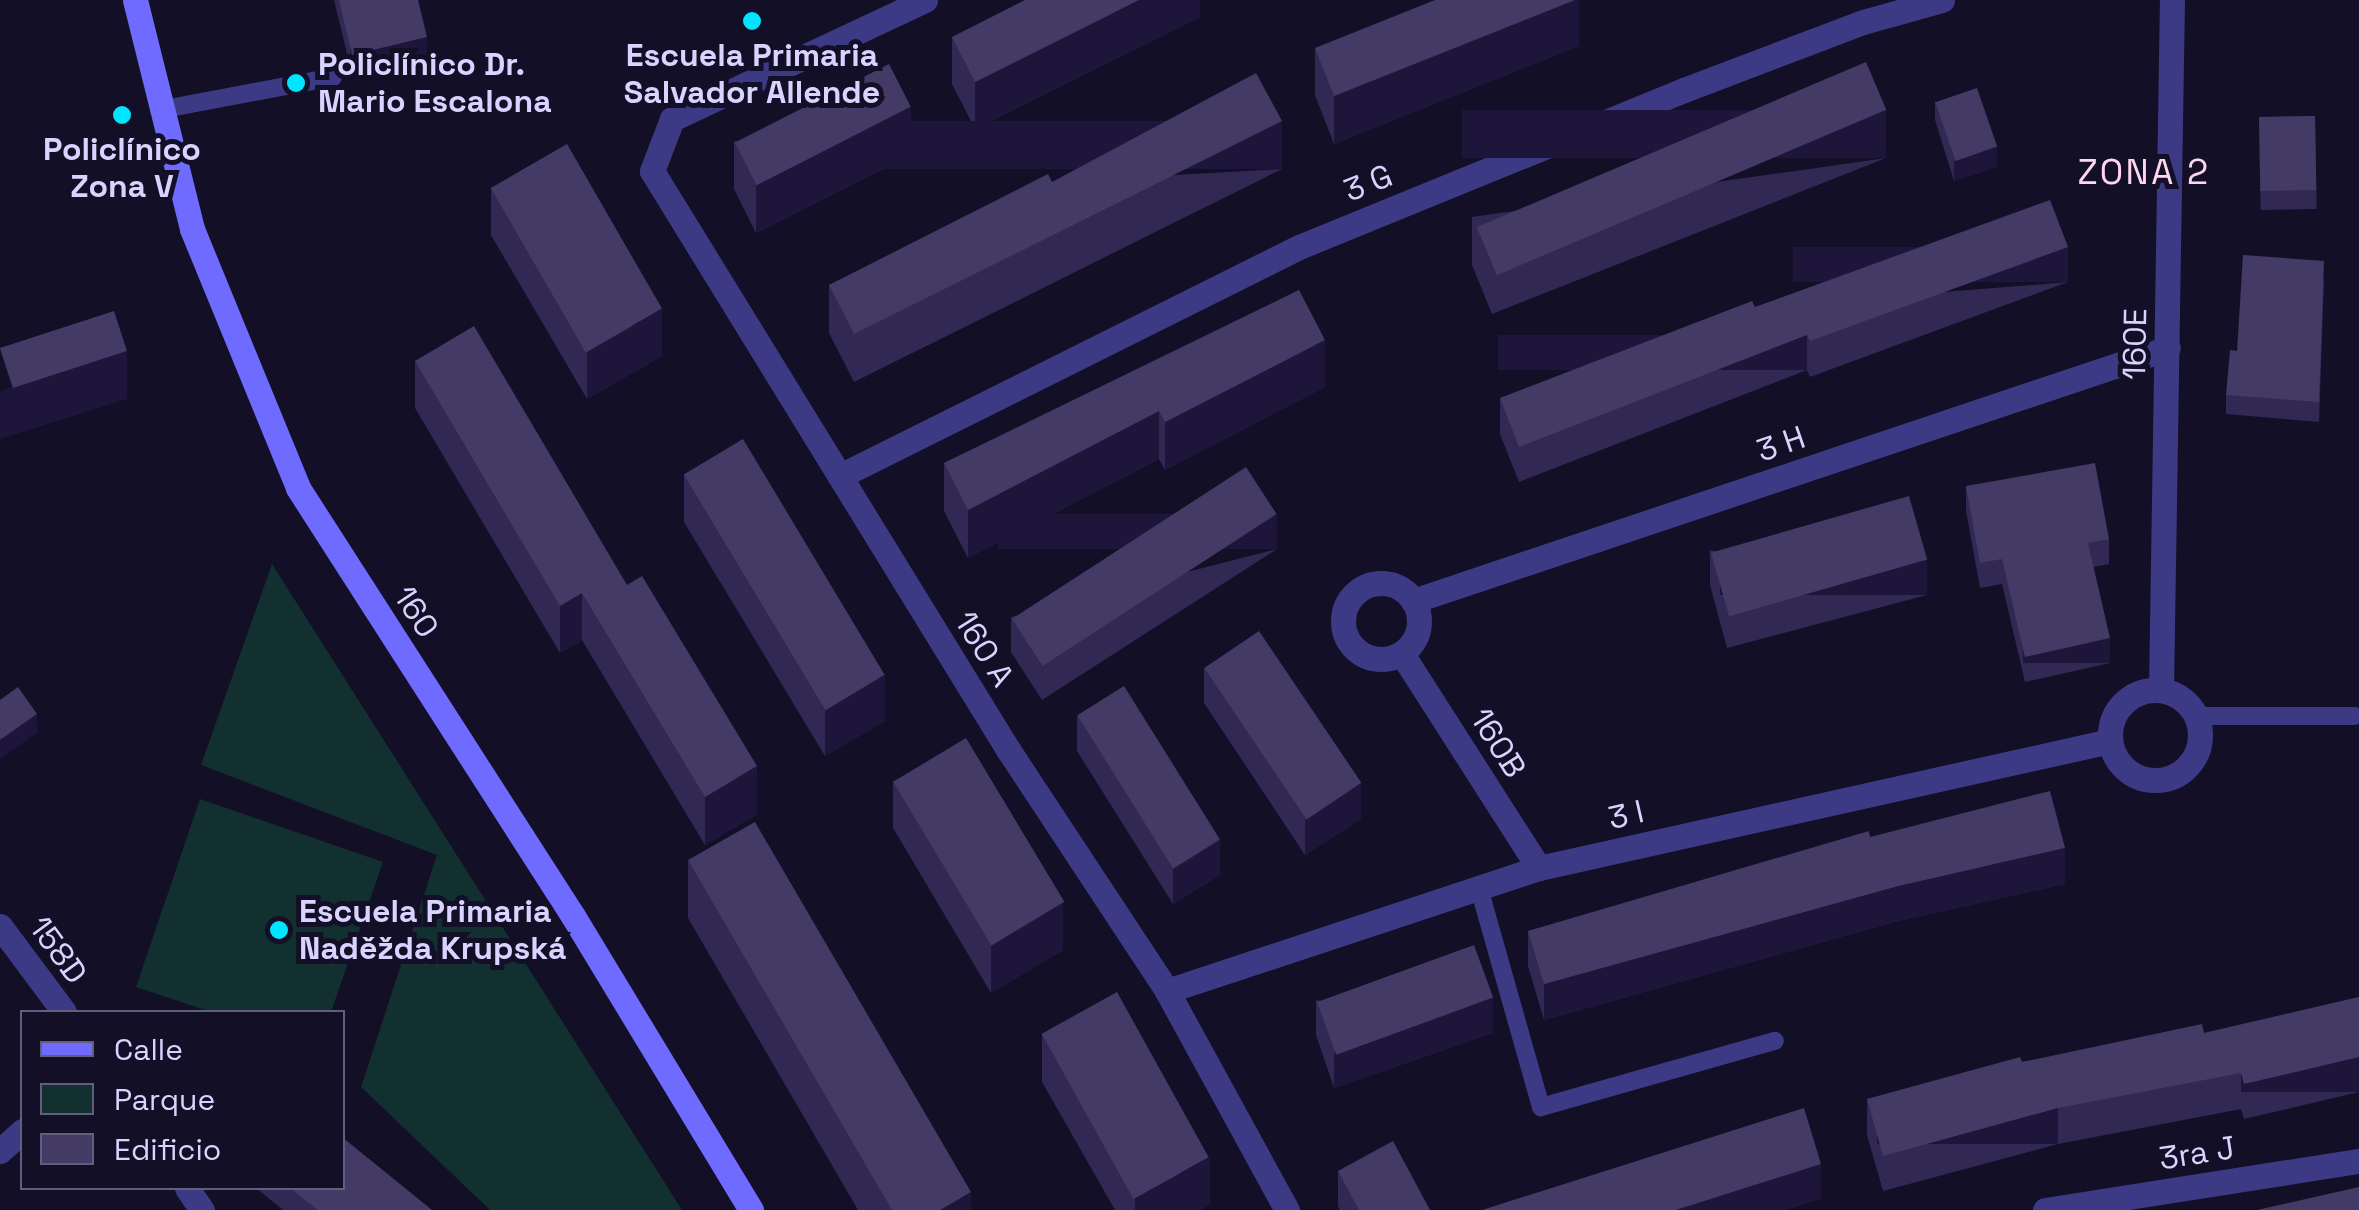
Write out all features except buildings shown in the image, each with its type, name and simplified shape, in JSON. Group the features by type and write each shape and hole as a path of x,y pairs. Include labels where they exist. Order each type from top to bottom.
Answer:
{"main road":[{"name":"160","path":"134,0 158,110 192,229 298,488 574,916 751,1210"}],"street":[{"name":"160 A","path":"926,0 672,119 652,171 840,476 1168,991 1287,1210"},
{"name":"3 G","path":"840,476 1299,246 1684,90 1942,0"},
{"name":"160E","path":"2161,690 2172,0"},
{"name":"3 H","path":"1414,600 2168,348"},
{"path":"1378,582 1414,600 1420,627 1402,654 1387,659 1356,651 1346,639 1344,608 1352,594 1378,582"},
{"name":"160B","path":"1402,654 1539,868"},
{"path":"2144,690 2161,690 2188,703 2196,716 2199,746 2182,771 2168,778 2152,780 2124,768 2110,741 2117,710 2144,690"},
{"name":"3 I","path":"1168,991 1539,868 2110,741"},
{"name":"158D","path":"0,926 63,1010"},
{"path":"0,1152 20,1134"},
{"name":"3ra J","path":"2045,1210 2359,1161"}],"lane":[{"path":"158,110 333,77"},
{"path":"2196,716 2354,716"},
{"path":"1479,888 1542,1106 1775,1041"}],"green space":[{"path":"272,564 682,1210 490,1210 361,1087 437,855 201,765"},
{"path":"200,799 383,862 332,1010 205,1010 136,987"}],"place":[{"name":"Escuela Primaria Salvador Allende","path":"752,21"},
{"name":"Policlínico Dr. Mario Escalona","path":"296,83"},
{"name":"Policlínico Zona V","path":"122,115"},
{"name":"Escuela Primaria Naděžda Krupská","path":"279,930"}],"district":[{"name":"ZONA 2","path":"2144,172"}]}
